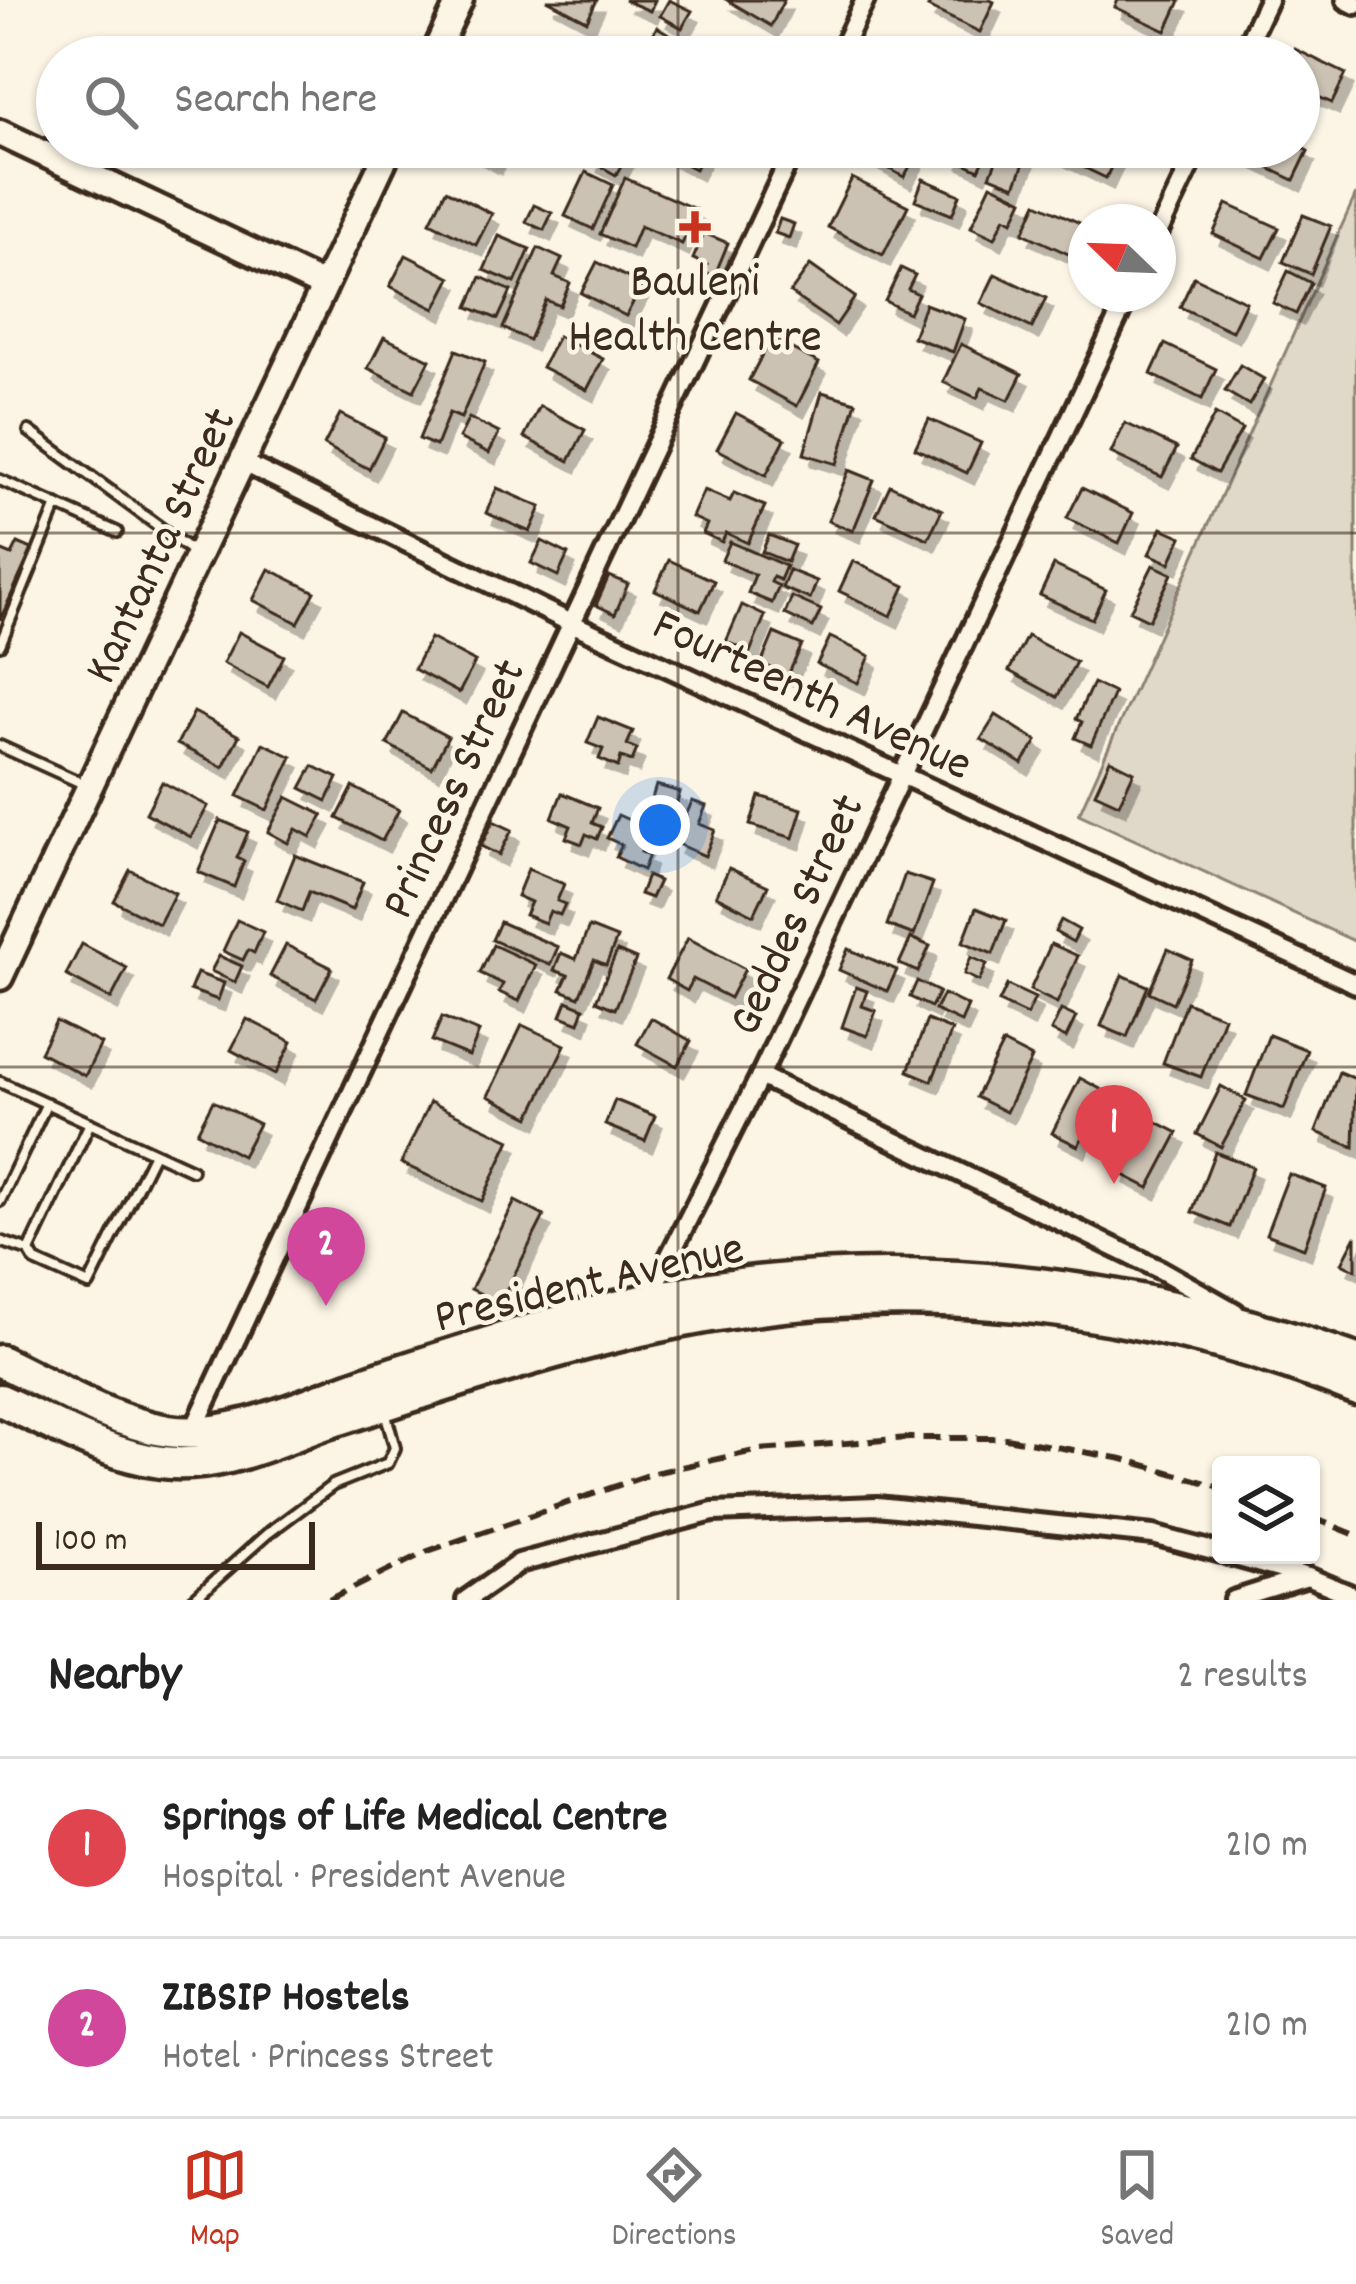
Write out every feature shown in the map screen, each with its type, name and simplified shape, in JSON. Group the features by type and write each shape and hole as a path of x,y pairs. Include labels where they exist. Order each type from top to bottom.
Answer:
{"highway":[{"name":"President Avenue","path":"0,1361 127,1419 168,1431 192,1432 230,1428 434,1360 646,1302 754,1282 921,1274 1023,1281 1142,1299 1262,1327 1356,1360"},
{"name":"President Avenue","path":"0,1400 114,1450 144,1460 184,1463 246,1453 384,1406 642,1330 758,1308 921,1300 1020,1307 1137,1325 1254,1352 1356,1389"},
{"path":"114,1450 127,1419"}],"street":[{"path":"443,36 460,0"},
{"path":"848,36 865,0"},
{"path":"1251,36 1268,0"},
{"path":"1346,0 1356,5"},
{"path":"0,133 36,150"},
{"path":"74,168 324,286"},
{"name":"Kantanta Street","path":"0,977 380,168"},
{"name":"Princess Street","path":"184,1463 192,1432 786,168"},
{"path":"1172,204 1189,168"},
{"name":"Geddes Street","path":"646,1302 760,1076 1120,312"},
{"name":"Fourteenth Avenue","path":"242,462 571,622 1356,984"},
{"path":"760,1076 1161,1270 1262,1327"},
{"path":"466,1600 519,1563 713,1513 877,1506 1153,1534 1212,1551"},
{"path":"1261,1564 1356,1597"},
{"path":"1234,1600 1308,1577"}],"lane":[{"path":"29,431 198,556"},
{"path":"0,480 117,532"},
{"path":"0,645 57,506"},
{"path":"0,746 90,786"},
{"path":"0,1082 192,1170"},
{"path":"0,1201 47,1103"},
{"path":"28,1251 90,1124"},
{"path":"0,1241 89,1285 154,1153"},
{"path":"193,1600 267,1534 333,1485 388,1463 395,1448 384,1406"}],"shaded area":[{"path":"1356,194 1356,942 1079,814"}],"building":[{"path":"547,0 597,0 587,21"},
{"path":"624,0 655,0 650,11"},
{"path":"669,0 692,11 682,28 660,16"},
{"path":"727,0 784,0 771,26"},
{"path":"932,0 994,2 980,32 928,7"},
{"path":"1118,0 1180,1 1166,31 1115,7"},
{"path":"657,27 672,36 652,36"},
{"path":"1320,61 1346,74 1332,103 1320,98"},
{"path":"888,168 909,168 904,177"},
{"path":"993,168 1022,168 1015,186 990,176"},
{"path":"1085,168 1111,168 1106,178"},
{"path":"1268,168 1300,168 1294,180"},
{"path":"586,172 613,185 593,229 565,216"},
{"path":"625,178 697,210 682,244 640,226 631,248 600,234"},
{"path":"852,178 908,206 883,255 828,227"},
{"path":"923,179 960,195 952,215 915,200"},
{"path":"991,184 1023,200 1013,221 1005,217 995,238 971,227"},
{"path":"446,190 492,214 476,245 430,222"},
{"path":"1037,203 1068,218 1068,254 1023,233"},
{"path":"1227,204 1279,228 1264,258 1213,234"},
{"path":"534,205 552,213 544,230 526,222"},
{"path":"1303,215 1331,226 1311,274 1283,262"},
{"path":"780,219 794,224 789,238 775,233"},
{"path":"704,233 728,243 714,277 704,272 707,265 693,259"},
{"path":"499,236 530,249 515,283 484,270"},
{"path":"538,248 562,259 554,276 570,283 560,306 546,300 529,340 503,328"},
{"path":"406,255 451,278 435,309 390,286"},
{"path":"597,262 642,285 626,316 581,293"},
{"path":"810,265 855,297 836,325 790,293"},
{"path":"901,268 915,275 908,289 918,294 909,313 885,301"},
{"path":"1288,271 1311,283 1296,314 1273,303"},
{"path":"995,274 1046,298 1032,328 981,303"},
{"path":"481,277 511,291 498,319 468,307"},
{"path":"1194,277 1246,302 1232,331 1180,307"},
{"path":"925,304 965,319 953,352 913,337"},
{"path":"558,336 603,359 587,390 542,367"},
{"path":"384,337 430,360 414,391 368,368"},
{"path":"771,338 819,363 797,406 749,380"},
{"path":"961,344 1022,374 1009,400 982,388 977,398 943,382"},
{"path":"1165,344 1216,369 1202,399 1151,374"},
{"path":"456,350 485,362 461,418 449,413 436,446 419,439"},
{"path":"1240,365 1264,379 1249,405 1225,391"},
{"path":"822,392 856,402 837,464 804,454"},
{"path":"540,406 585,430 569,461 524,437"},
{"path":"736,413 785,439 766,475 717,449"},
{"path":"340,414 385,437 369,469 324,445"},
{"path":"1215,414 1242,429 1217,473 1191,459"},
{"path":"469,418 499,433 489,453 459,438"},
{"path":"929,419 981,443 967,473 915,448"},
{"path":"1125,423 1177,448 1162,477 1111,453"},
{"path":"849,470 874,480 853,531 828,521"},
{"path":"890,485 942,510 928,539 876,515"},
{"path":"497,488 541,507 530,532 486,513"},
{"path":"1082,488 1133,513 1119,543 1067,518"},
{"path":"704,490 730,501 734,493 765,506 748,543 726,533 722,542 703,533 707,524 692,517"},
{"path":"1162,528 1182,537 1170,563 1149,554"},
{"path":"769,535 794,545 787,562 762,552"},
{"path":"542,541 568,554 558,576 531,563"},
{"path":"730,542 786,566 780,580 773,577 771,582 779,586 772,603 748,593 755,575 722,560"},
{"path":"18,543 32,549 0,620 0,550 12,555"},
{"path":"669,560 714,581 700,611 655,590"},
{"path":"853,561 905,586 891,616 839,591"},
{"path":"1054,565 1106,590 1092,619 1040,595"},
{"path":"1153,565 1172,574 1149,620 1130,611"},
{"path":"269,569 315,592 298,623 253,600"},
{"path":"789,570 817,581 810,599 782,588"},
{"path":"609,576 628,584 615,614 596,605"},
{"path":"792,597 821,610 813,627 785,614"},
{"path":"742,605 765,616 750,652 726,642"},
{"path":"239,632 284,656 268,687 223,663"},
{"path":"774,633 802,645 788,675 761,664"},
{"path":"1027,636 1076,662 1057,697 1009,671"},
{"path":"830,637 870,656 858,683 817,664"},
{"path":"430,638 475,662 459,693 414,669"},
{"path":"1093,683 1114,693 1091,745 1075,738 1082,722 1076,719"},
{"path":"194,712 239,736 223,767 177,744"},
{"path":"403,713 448,737 432,768 387,744"},
{"path":"996,715 1037,741 1022,764 981,739"},
{"path":"598,717 633,731 627,745 637,749 632,761 621,757 618,767 599,759 603,749 587,743"},
{"path":"263,743 292,757 267,810 238,796"},
{"path":"1110,760 1134,772 1119,804 1095,793"},
{"path":"313,766 338,778 327,801 301,788"},
{"path":"162,782 208,806 191,837 146,813"},
{"path":"656,785 680,792 675,810 665,807 659,826 645,822"},
{"path":"353,787 399,810 382,841 337,818"},
{"path":"562,793 598,808 592,823 602,827 597,839 586,834 582,844 566,838 571,826 552,818"},
{"path":"759,796 802,809 793,838 750,825"},
{"path":"287,797 323,815 311,837 296,829 288,843 268,832"},
{"path":"692,801 706,806 699,824 715,830 705,856 675,843"},
{"path":"618,815 651,830 641,852 649,855 643,870 616,857 622,845 607,838"},
{"path":"220,820 248,832 237,858 244,861 234,887 198,872"},
{"path":"493,821 512,830 499,855 481,846"},
{"path":"295,855 363,882 352,910 309,892 302,911 277,900"},
{"path":"729,868 768,886 754,915 716,896"},
{"path":"528,869 564,884 557,901 565,904 560,915 550,911 545,923 525,915 531,902 517,896"},
{"path":"130,870 175,893 159,924 114,901"},
{"path":"905,874 933,883 914,935 887,925"},
{"path":"647,876 659,881 651,898 640,894"},
{"path":"976,908 1006,920 993,954 963,942"},
{"path":"237,920 263,932 254,953 248,950 243,960 223,951"},
{"path":"1061,920 1079,930 1073,942 1055,932"},
{"path":"500,922 558,947 550,965 492,940"},
{"path":"589,927 617,938 606,965 594,960 579,997 561,990 568,975 554,970 561,953 576,959"},
{"path":"688,938 745,969 730,998 693,979 687,991 666,979"},
{"path":"911,938 930,946 918,972 899,964"},
{"path":"82,944 127,968 111,999 66,975"},
{"path":"1051,944 1078,956 1057,1003 1030,990"},
{"path":"286,945 332,968 316,999 270,976"},
{"path":"493,945 536,965 519,1001 499,992 503,984 480,973"},
{"path":"848,949 897,970 887,991 839,970"},
{"path":"1168,949 1192,960 1173,1003 1149,992"},
{"path":"617,951 636,959 615,1009 596,1001"},
{"path":"219,956 242,966 235,982 211,971"},
{"path":"971,957 987,964 979,981 964,974"},
{"path":"197,973 224,983 218,1000 190,990"},
{"path":"1122,975 1148,986 1127,1037 1101,1026"},
{"path":"917,981 939,992 931,1007 910,997"},
{"path":"1007,985 1035,998 1027,1015 999,1002"},
{"path":"856,987 867,991 862,1006 876,1011 867,1036 842,1027"},
{"path":"943,994 968,1006 961,1022 935,1010"},
{"path":"567,1001 584,1008 579,1023 561,1016"},
{"path":"1186,1002 1224,1017 1201,1077 1163,1063"},
{"path":"1061,1010 1076,1017 1066,1038 1051,1031"},
{"path":"442,1017 479,1032 469,1056 432,1041"},
{"path":"651,1018 691,1041 677,1066 637,1044"},
{"path":"247,1019 292,1042 276,1074 231,1050"},
{"path":"927,1020 952,1030 932,1081 908,1071"},
{"path":"56,1021 101,1044 85,1076 40,1052"},
{"path":"522,1025 565,1045 530,1117 488,1096"},
{"path":"1269,1035 1307,1050 1284,1109 1246,1095"},
{"path":"1003,1043 1032,1058 1006,1112 976,1097"},
{"path":"1339,1072 1356,1079 1354,1147 1316,1132"},
{"path":"1080,1078 1106,1092 1078,1146 1052,1133"},
{"path":"1221,1086 1246,1100 1221,1147 1197,1134"},
{"path":"615,1100 655,1116 645,1141 605,1125"},
{"path":"213,1101 259,1124 242,1156 197,1132"},
{"path":"430,1102 510,1140 482,1201 401,1163"},
{"path":"1147,1117 1178,1133 1149,1188 1118,1172"},
{"path":"1215,1152 1253,1167 1230,1227 1192,1212"},
{"path":"1289,1174 1326,1188 1304,1248 1266,1234"},
{"path":"515,1201 544,1216 500,1303 471,1289"},
{"path":"1356,1236 1356,1270 1342,1263"}],"railway":[{"path":"329,1600 428,1551 654,1473 759,1450 909,1438 1006,1438 1123,1459 1212,1484"},
{"path":"1320,1521 1356,1535"}],"place":[{"name":"Bauleni Health Centre","path":"695,227"},
{"name":"Springs of Life Medical Centre","path":"1114,1184"},
{"name":"ZIBSIP Hostels","path":"326,1306"}]}
